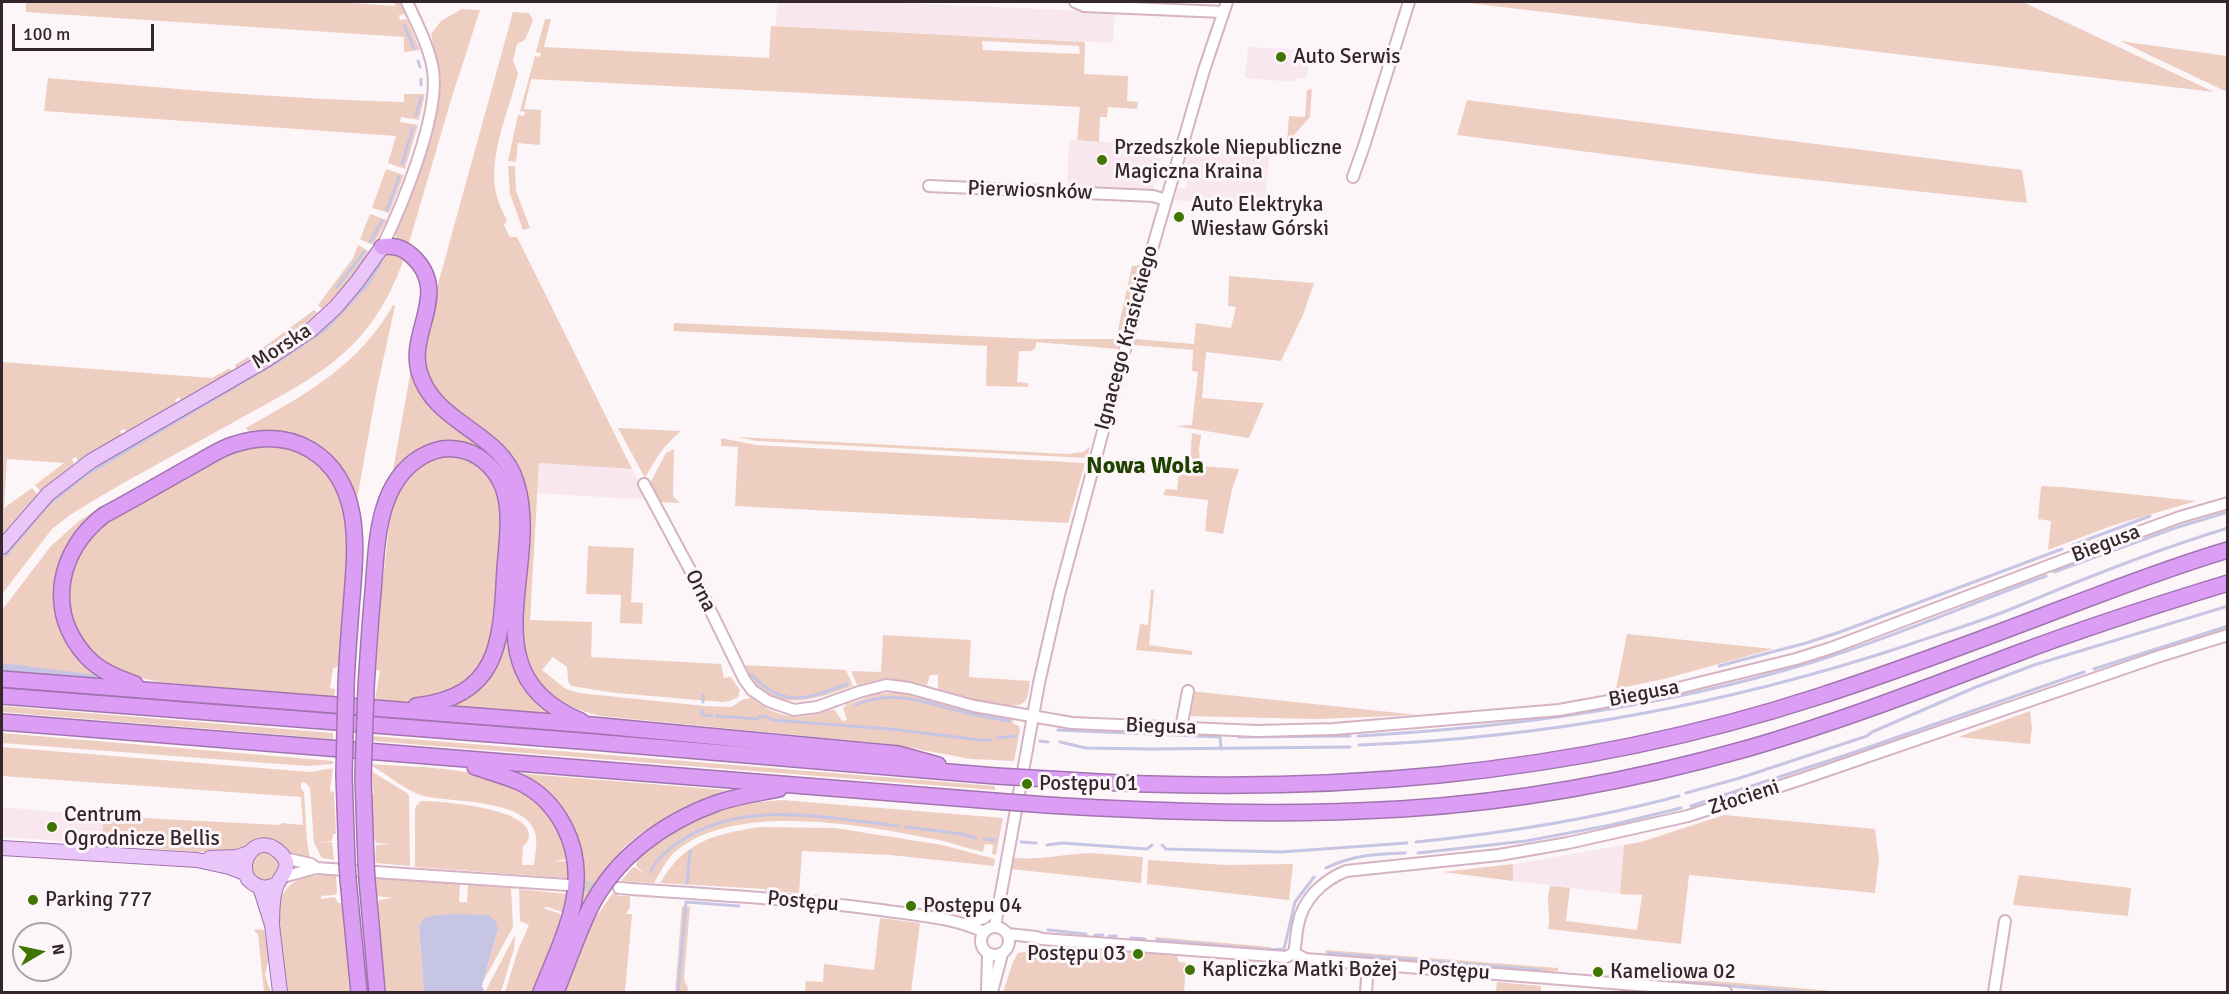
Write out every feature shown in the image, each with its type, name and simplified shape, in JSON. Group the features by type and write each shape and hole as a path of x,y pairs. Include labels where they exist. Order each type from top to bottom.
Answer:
{"highway":[{"path":"382,247 389,245 405,250 425,273 429,303 419,345 418,366 425,388 448,414 499,451 515,477 522,510 514,629 525,674 540,696 553,707 592,725"},
{"path":"152,690 104,671 76,644 65,620 62,604 63,575 66,563 82,536 104,515 229,446 263,438 280,438 301,444 314,452 340,479 349,500 356,551 346,686 345,775 348,879 359,993"},
{"path":"377,993 367,880 363,777 366,688 377,543 382,514 394,484 402,472 428,453 456,448 475,454 488,463 502,485 507,501 503,610 497,648 482,676 465,690 441,702 387,710"},
{"path":"2,696 1119,784 1318,783 1446,775 1577,758 1705,729 1820,696 2163,571 2228,550"},
{"path":"2,722 1047,805 1196,812 1339,812 1404,809 1467,803 1604,783 1717,757 1813,729 2016,654 2228,583"},
{"path":"2,679 592,725 898,754 967,773"},
{"path":"453,759 519,782 529,788 551,806 569,835 577,870 575,901 541,993"},
{"path":"556,993 591,907 610,876 638,847 669,826 718,803 797,785"}],"main road":[{"name":"Morska","path":"2,547 48,494 91,461 266,360 312,329 336,307 382,247"},
{"path":"2,848 197,860 237,856 268,846 274,848 284,858 286,867 280,881 272,925"},
{"path":"245,873 244,864 249,853"},
{"path":"197,860 239,870 245,873 253,884 260,887 266,888 280,881"},
{"path":"260,887 272,925 280,993"}],"street":[{"name":"Morska","path":"382,247 401,205 431,112 434,80 429,52 407,2"},
{"path":"1075,2 1084,6 1225,7"},
{"path":"1353,177 1409,2"},
{"name":"Ignacego Krasickiego","path":"995,926 1032,718 1059,595 1166,200 1225,7"},
{"name":"Pierwiosnków","path":"929,186 1153,196 1166,200"},
{"name":"Orna","path":"644,484 697,583 733,660 744,680 759,696"},
{"name":"Biegusa","path":"759,696 776,705 801,710 817,707 875,687 903,686 968,705 1032,718 1072,723 1257,730 1387,725 1559,710 1670,690 1796,659 1831,648 2106,544 2195,512 2228,503"},
{"name":"Złocieni","path":"1294,953 1299,921 1306,903 1326,881 1346,871 1498,855 1568,843 1688,816 2228,635"},
{"path":"1181,728 1188,691"},
{"path":"284,858 311,864 316,868"},
{"path":"280,881 293,873 316,868 568,885"},
{"name":"Postępu","path":"619,888 845,905 964,924 984,932"},
{"path":"964,924 984,918 998,905"},
{"path":"1994,993 2005,921"},
{"path":"987,993 988,953 981,942 984,932 995,926 1003,929 1010,940 992,993"},
{"name":"Postępu","path":"1008,934 1036,936 1042,939 1286,957 1294,953 1305,959 1726,993"},
{"name":"Postępu","path":"1005,950 1019,943 1035,943 1042,939"},
{"path":"988,953 994,955 1005,950"},
{"path":"1366,993 1368,964"}],"shaded area":[{"path":"26,2 338,2 395,6 395,2 403,2 406,8 403,9 405,14 399,15 400,20 407,19 420,50 404,52 404,37 26,12"},
{"path":"777,2 877,2 1115,12 1113,43 776,26"},
{"path":"1460,2 2023,2 2214,92"},
{"path":"462,9 480,10 409,243 397,240 394,232 416,182 440,90 439,71 431,34 441,21"},
{"path":"513,12 529,13 533,20 525,40 517,44 513,61 518,73 496,153 495,185 499,203 507,221 504,225 510,237 517,237 632,469 539,463 530,620 592,622 591,657 721,664 724,678 731,677 740,690 738,697 722,702 616,693 571,686 568,681 567,667 553,657 542,670 566,689 579,693 731,707 744,699 751,698 772,711 787,716 811,715 835,710 842,721 847,720 843,708 847,704 877,694 902,692 974,711 1013,718 1013,723 1019,726 1020,730 1014,761 971,759 889,744 601,716 569,706 546,690 538,680 526,653 523,635 526,495 441,398 427,377 424,353 435,295"},
{"path":"545,19 551,19 544,47 769,58 771,26 1085,42 1084,74 1128,76 1127,101 1138,102 1137,109 1108,107 1107,117 1100,117 1099,142 1077,140 1080,107 531,79 524,109 541,110 540,145 518,143 516,162 508,161 518,115 524,116 525,112 520,111 535,56 540,57 541,53 536,52","holes":["982,41 1079,46 1080,54 983,50"]},
{"path":"2120,41 2227,56 2227,92"},
{"path":"1248,47 1309,50 1307,79 1295,78 1294,82 1245,78"},
{"path":"48,78 226,93 359,101 404,102 404,94 425,94 419,120 401,117 400,122 418,125 405,169 388,163 396,136 44,111"},
{"path":"1312,89 1310,117 1293,136 1291,147 1273,143 1287,142 1289,116 1305,117 1307,90"},
{"path":"1467,100 2022,170 2027,203 1766,175 1457,135"},
{"name":"Przedszkole Niepubliczne Magiczna Kraina","path":"1069,140 1140,144 1139,153 1161,159 1152,192 1067,188"},
{"path":"1190,142 1270,150 1264,208 1174,200 1178,188 1185,189 1186,186 1187,182 1180,180"},
{"path":"508,166 515,166 516,191 530,228 523,230 510,194"},
{"path":"386,169 404,175 389,213 372,208"},
{"path":"370,214 387,220 373,245 360,239"},
{"path":"358,245 370,252 340,292 322,309 318,305 353,258"},
{"path":"390,254 405,256 396,279 373,320 345,352 288,392 70,515 52,529 2,594 2,555 36,512 80,474 261,368 381,256"},
{"path":"1140,265 1117,349 1036,342 1035,349 1019,351 1017,382 1028,383 1028,387 986,386 987,346 674,331 674,323 1036,339 1116,339 1132,266"},
{"path":"1229,276 1314,283 1303,315 1281,361 1206,352 1202,398 1264,403 1249,438 1175,426 1192,425 1198,372 1192,371 1193,350 1133,345 1135,339 1194,344 1196,323 1231,328 1236,307 1228,306"},
{"path":"393,305 395,306 377,388 356,505 350,483 342,469 320,448 294,435 248,431 246,428 309,391 347,362 364,345"},
{"path":"314,310 318,313 290,336 236,368 235,365"},
{"path":"2,362 212,378 230,368 232,372 181,401 179,397 175,400 177,403 127,433 124,429 120,431 122,435 78,461 76,457 72,459 74,464 40,491 35,485 64,463 7,459 4,508 32,488 37,494 2,534"},
{"path":"412,364 418,386 429,402 441,415 486,447 499,459 509,475 514,490 517,531 510,639 512,651 519,674 530,694 557,719 444,711 445,708 465,699 480,687 499,658 509,602 513,508 511,490 502,470 488,456 473,448 455,444 437,446 420,453 404,465 391,481"},
{"path":"618,428 681,431 661,452 645,478"},
{"path":"1192,433 1201,435 1199,450 1201,466 1239,469 1232,489 1223,534 1205,531 1208,500 1163,495 1166,489 1177,490 1180,464 1190,465"},
{"path":"738,437 1067,454 1083,452 1090,447 1087,458 757,441"},
{"path":"721,438 756,445 1085,463 1068,523 735,506 738,447 721,446"},
{"path":"248,444 295,446 331,476 343,503 348,540 338,667 333,668 330,688 335,689 334,697 159,682 132,675 107,665 90,651 78,635 71,617 70,579 76,560 86,542 104,522 220,456"},
{"path":"674,449 673,496 680,503 658,502 649,485 666,453"},
{"path":"446,454 462,457 480,465 492,479 502,503 498,603 486,661 463,685 429,699 399,702 375,699 380,671 376,670 381,597 391,510 396,494 417,464"},
{"path":"539,463 632,469 649,500 538,493"},
{"path":"2041,486 2196,501 2111,526 2048,550 2051,521 2038,519"},
{"path":"97,509 99,512 84,524 61,619 117,681 2,674 2,610 51,546 79,521"},
{"path":"588,546 634,548 631,602 643,603 642,624 620,623 621,595 586,594"},
{"path":"1151,590 1154,590 1149,645 1192,651 1192,655 1136,650 1140,624 1148,625"},
{"path":"1627,634 1773,649 1664,679 1616,689"},
{"path":"883,635 971,640 969,677 1030,681 1026,699 1023,703 1007,706 968,698 938,689 938,675 930,675 927,685 886,678 857,685 851,671 881,672"},
{"path":"742,665 846,670 853,686 820,697 792,701 766,692 753,681"},
{"path":"1190,691 1418,715 1318,719 1184,716"},
{"path":"2,706 333,733 333,739 2,712"},
{"path":"2030,711 2032,728 2030,744 1958,737"},
{"path":"2,733 333,761 333,764 307,766 2,743"},
{"path":"372,736 995,786 995,790 372,741"},
{"path":"2,747 310,772 333,768 330,791 334,792 336,834 333,834 332,841 317,843 332,842 334,860 322,858 314,843 310,788 306,783 301,782 301,789 304,792 310,858 293,855 273,841 235,851 196,852 102,844 103,816 303,825 301,797 2,776"},
{"path":"372,764 476,774 501,781 524,792 544,807 562,831 566,859 553,862 566,861 569,878 415,867 415,810 421,801 446,802 482,808 514,818 525,825 529,834 528,841 523,846 522,865 534,865 536,837 531,824 520,815 489,804 417,794"},
{"path":"371,771 409,796 410,866 375,863 376,845 391,844 376,843 372,837 371,795 374,794"},
{"path":"514,773 726,790 684,807 641,833 624,847 609,867 549,992 580,848"},
{"path":"782,800 1003,818 996,855 992,854 993,845 985,844 983,852 939,840 840,824 802,821 731,826 701,836 675,852 654,883 621,881 635,867 646,875 636,866 639,857 648,848 675,831 704,816 748,804"},
{"name":"Centrum Ogrodnicze Bellis","path":"2,807 103,816 102,844 2,837"},
{"path":"1724,815 1875,829 1879,859 1875,893 1689,875 1681,944 1548,929 1548,896 1551,886 1570,888 1566,921 1637,930 1642,895 1620,894 1624,845 1641,842"},
{"path":"760,827 835,828 942,845 995,859 994,866 890,855 802,851 799,893 660,883 680,858 702,842 728,833"},
{"path":"1624,845 1620,894 1513,881 1513,864"},
{"path":"265,853 275,857 279,867 275,877 265,881 255,877 251,867 255,857"},
{"path":"1091,853 1143,857 1141,883 1011,869 1014,858"},
{"path":"1148,860 1226,865 1293,864 1289,900 1147,884"},
{"path":"1513,864 1513,881 1443,872"},
{"path":"336,875 337,893 321,896 321,899 335,897 338,903 341,903 346,917 353,992 286,992 277,905 290,885 301,879"},
{"path":"2019,875 2131,888 2128,916 2013,905"},
{"path":"376,878 460,884 459,902 467,902 468,885 511,888 513,927 484,980 498,930 419,927 424,992 384,992 376,906 379,900 393,898 377,896"},
{"path":"620,883 618,896 630,896 630,907 626,914 632,914 625,992 563,992 594,915 597,915"},
{"path":"519,889 566,894 562,912 547,907 543,908 561,914 560,919 564,920 535,992 505,992 518,950 529,925 520,921"},
{"path":"682,906 690,907 684,979 688,988 687,992 675,992"},
{"path":"880,918 920,923 911,992 805,992 806,981 823,982 824,964 874,970"},
{"path":"255,929 264,930 269,959 265,975 271,992 264,992 258,934"},
{"path":"515,935 514,949 501,992 485,992"},
{"path":"1155,937 1271,947 1271,951 1160,943"},
{"path":"1078,948 1177,956 1179,962 1186,963 1184,992 1003,992 1018,953"},
{"path":"1326,950 1558,968 1558,971 1544,972 1325,956"},
{"path":"1609,972 1845,992 1783,992 1608,977"},
{"path":"1497,982 1541,986 1541,992 1496,992"}],"water":[{"path":"2,663 97,675 98,679 2,672"},
{"path":"445,915 488,915 496,921 498,930 482,986 485,992 424,992 419,927 423,920"}],"waterway":[{"path":"404,25 414,48"},
{"path":"418,61 420,67"},
{"path":"421,79 421,85"},
{"path":"416,115 421,98"},
{"path":"402,164 413,128"},
{"path":"387,210 399,177"},
{"path":"370,242 382,221"},
{"path":"337,287 364,252"},
{"path":"5,556 47,506 84,476 277,362 326,329 368,284 380,264"},
{"path":"2054,572 2175,528 2228,512"},
{"path":"2073,545 2150,516"},
{"path":"1359,745 1498,735 1567,726 1635,715 1771,685 1839,667 1975,623 2120,565 2228,528"},
{"path":"1719,666 1840,632 2062,549"},
{"path":"1358,736 1473,727 1588,713 1757,678 1843,653 2046,576"},
{"path":"1686,793 1740,778 1867,736 1976,687 2034,665 2228,606"},
{"path":"2094,669 2228,626"},
{"path":"1691,806 1855,752 2084,672"},
{"path":"751,674 762,685 774,692 796,698 820,694 847,684"},
{"path":"703,695 703,702"},
{"path":"856,705 869,700 895,697 1009,721"},
{"path":"702,710 702,715 712,716"},
{"path":"717,716 757,719 760,716 772,720 890,729 990,740"},
{"path":"1058,730 1220,737 1221,749"},
{"path":"998,738 1016,736"},
{"path":"1239,737 1350,736"},
{"path":"1040,741 1048,742"},
{"path":"1060,742 1086,748 1350,747"},
{"path":"1416,842 1549,824 1614,812 1679,796"},
{"path":"1418,853 1526,841 1611,825 1681,808"},
{"path":"651,872 659,859 679,842 704,828 730,820 758,815 786,814 898,826"},
{"path":"906,827 962,834 975,838"},
{"path":"984,839 995,840"},
{"path":"1021,842 1036,843"},
{"path":"1047,845 1062,843 1147,849 1152,845"},
{"path":"1162,845 1166,849 1281,852 1407,843"},
{"path":"687,883 690,851"},
{"path":"1326,868 1355,858 1405,853"},
{"path":"1157,940 1268,950 1284,949 1295,902 1314,877"},
{"path":"678,992 686,902 739,906"},
{"path":"1048,930 1086,934"},
{"path":"1095,935 1103,935"},
{"path":"1109,936 1116,936"},
{"path":"1131,938 1145,939"},
{"path":"1328,953 1541,970"},
{"path":"1616,977 1804,992"}],"tunnel":[{"path":"569,885 619,888"}],"place":[{"name":"Auto Serwis","path":"1281,57"},
{"name":"Przedszkole Niepubliczne Magiczna Kraina","path":"1102,160"},
{"name":"Auto Elektryka Wiesław Górski","path":"1179,217"},
{"name":"Postępu 01","path":"1027,784"},
{"name":"Centrum Ogrodnicze Bellis","path":"52,827"},
{"name":"Parking 777","path":"33,900"},
{"name":"Postępu 04","path":"911,906"},
{"name":"Postępu 03","path":"1138,954"},
{"name":"Kapliczka Matki Bożej","path":"1190,970"},
{"name":"Kameliowa 02","path":"1598,972"}],"district":[{"name":"Nowa Wola","path":"1145,467"}]}
